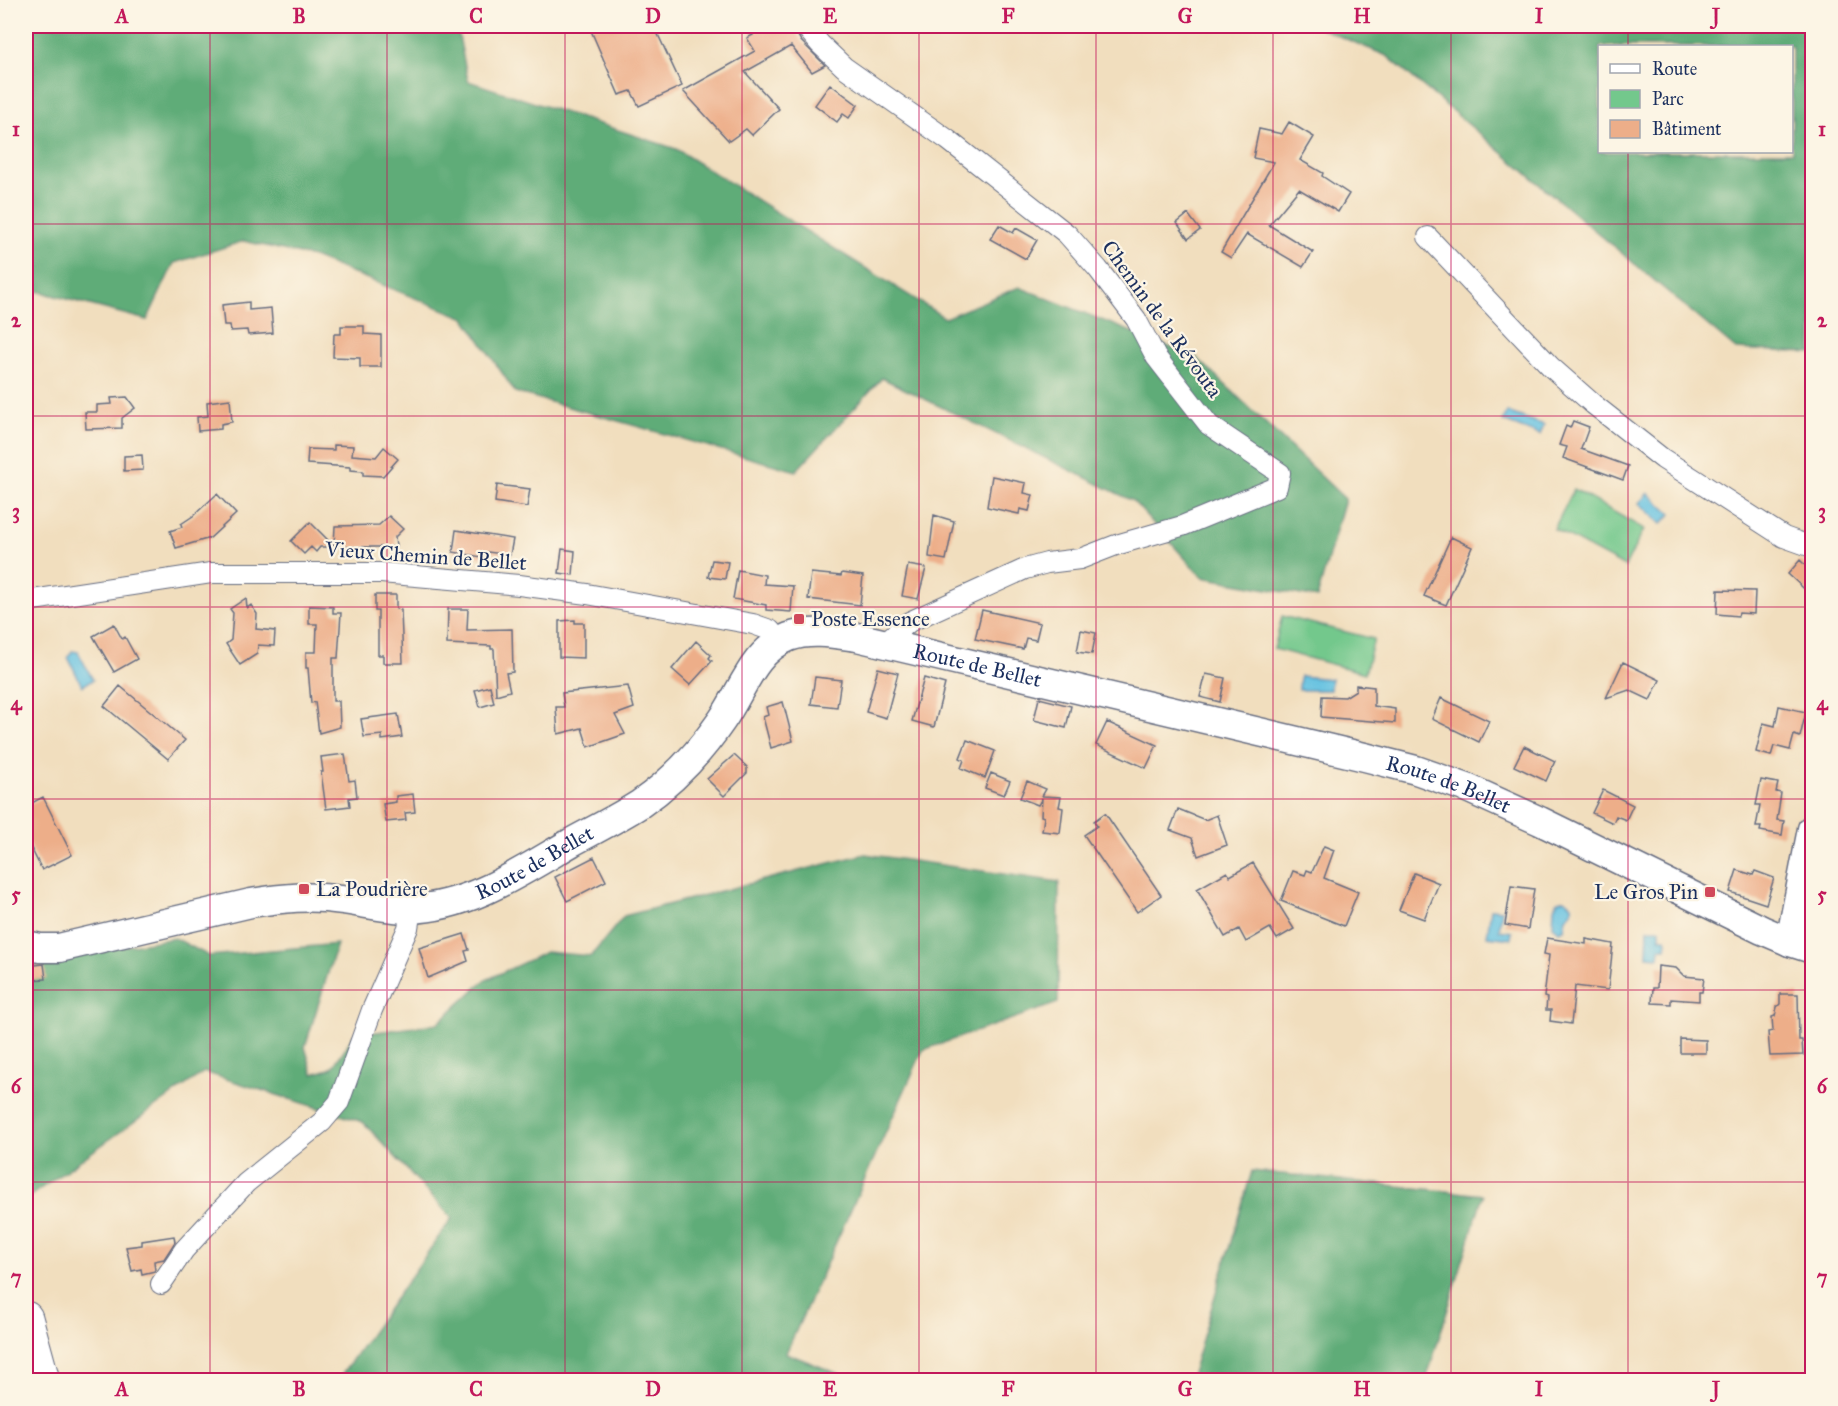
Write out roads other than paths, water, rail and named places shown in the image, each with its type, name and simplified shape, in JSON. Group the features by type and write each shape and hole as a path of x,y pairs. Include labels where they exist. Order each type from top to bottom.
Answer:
{"highway":[{"path":"26,1318 43,1380"}],"main road":[{"name":"Route de Bellet","path":"26,945 59,948 251,903 283,898 316,897 411,909 443,904 476,894 506,880 640,804 689,761 724,717 751,670 766,650 780,641 804,633 830,634 884,643 1354,754 1444,779 1540,821 1702,901 1801,946"},
{"path":"1801,946 1812,830"}],"street":[{"name":"Chemin de la Révouta","path":"806,26 820,44 844,67 948,140 1067,234 1098,269 1136,319 1156,357 1209,425 1280,473 1277,487 1182,526 1116,545 1080,559 1047,563 1025,569 915,618 884,643"},
{"path":"1428,237 1551,367 1593,404 1663,459 1784,537 1812,547"},
{"name":"Vieux Chemin de Bellet","path":"26,601 211,573 381,573 519,585 587,594 753,624 770,630 780,641"},
{"path":"161,1284 184,1250 246,1183 322,1122 339,1102 372,1010 408,928 411,909"}],"water":[{"path":"1507,412 1544,425 1540,435 1503,421"},
{"path":"1648,493 1671,514 1661,524 1639,503"},
{"path":"72,651 78,652 93,680 82,686 68,657"},
{"path":"1300,676 1331,679 1330,690 1299,690"},
{"path":"1565,899 1572,905 1572,911 1566,918 1564,929 1559,931 1553,926 1554,908 1558,901"},
{"path":"1491,909 1502,910 1499,930 1512,932 1511,939 1487,936"},
{"path":"1648,929 1660,929 1660,938 1666,938 1666,948 1660,948 1659,957 1647,956"}],"place":[{"name":"Poste Essence","path":"799,619"},
{"name":"La Poudrière","path":"304,889"},
{"name":"Le Gros Pin","path":"1710,892"}]}
